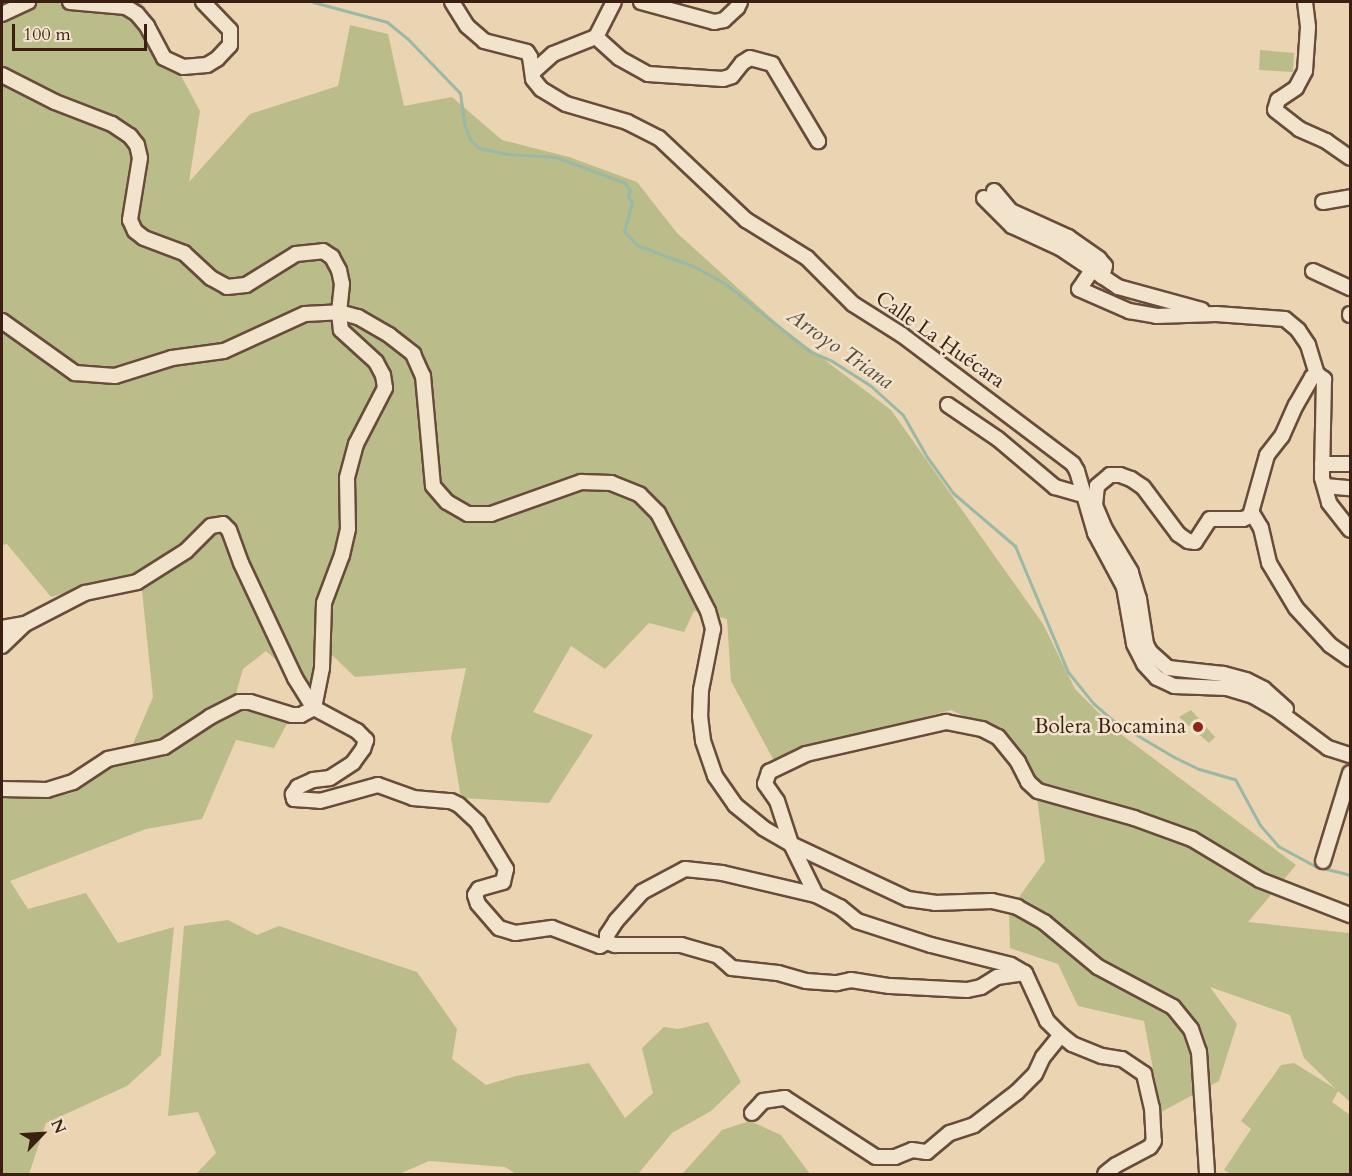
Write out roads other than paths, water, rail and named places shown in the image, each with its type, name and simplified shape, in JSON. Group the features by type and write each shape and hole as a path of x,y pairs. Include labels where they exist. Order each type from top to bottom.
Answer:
{"street":[{"path":"2,14 28,2"},
{"path":"70,2 126,7 137,14 147,26 164,58 183,67 207,65 224,53 230,45 230,30 203,2"},
{"name":"Calle La Ḥuécara","path":"452,2 467,26 479,37 526,52 533,79 541,89 566,104 627,122 659,138 759,230 807,258 853,304 902,335 1064,457 1077,471 1095,532 1124,587 1134,644 1144,664 1164,683 1174,686 1227,688 1253,696 1277,710 1328,748 1350,755"},
{"path":"533,72 553,54 596,37 614,2"},
{"path":"641,2 714,22 724,20 740,2"},
{"path":"1305,2 1308,27 1305,71 1296,88 1278,100 1275,110 1299,129 1326,141 1350,158"},
{"path":"596,37 619,58 648,74 723,79 732,76 742,63 750,58 772,64 818,141"},
{"path":"2,75 55,102 112,124 130,136 137,145 140,158 130,220 135,231 144,238 184,254 211,278 227,287 246,285 296,254 323,251 332,257 339,270 342,284 339,312 341,330 376,362 383,375 385,388 356,444 347,478 348,529 342,555 324,603 322,668 314,708"},
{"path":"989,195 1001,218 1012,226 1060,248 1118,287 1216,314"},
{"path":"1323,202 1350,198"},
{"path":"1314,271 1350,288"},
{"path":"1097,273 1079,288 1129,311 1156,316 1216,314 1285,319 1298,330 1308,345 1317,374 1324,379 1322,464 1324,486 1329,503 1350,530"},
{"path":"2,321 75,373 114,376 172,358 224,351 305,314 339,312 358,317 389,335 413,354 423,376 433,486 447,502 468,514 491,514 581,482 611,483 640,495 658,513 708,611 713,629 701,690 700,716 704,741 715,776 735,804 763,828 791,844 908,899 935,903 992,901 1017,907 1044,922 1098,967 1173,1007 1191,1029 1199,1052 1207,1174"},
{"path":"1317,374 1304,391 1282,436 1267,455 1261,470 1252,513 1261,528 1269,563 1296,608 1330,645 1350,659"},
{"path":"948,405 998,439 1055,487 1083,495"},
{"path":"1322,464 1350,464"},
{"path":"1252,513 1243,519 1210,519 1196,542 1188,541 1178,534 1143,487 1131,479 1120,475 1110,475 1102,480 1094,495 1098,516 1135,585 1146,644 1150,652 1168,668 1234,676 1264,689 1289,712 1293,724"},
{"path":"1324,486 1350,488"},
{"path":"2,646 25,624 85,593 137,582 186,551 211,526 223,524 229,530 241,563 295,678 314,708 357,730 366,740 363,749 353,763 330,778 313,780 298,787 293,794 294,799 321,801 378,786 412,798 459,805 478,823 506,869 503,882 476,891 478,903 493,923 507,932 547,927 600,946 607,942"},
{"path":"2,628 25,624"},
{"path":"2,789 47,790 73,782 108,759 164,747 210,717 239,702 250,702 292,715 301,715 314,708"},
{"path":"816,894 791,844 777,801 765,784 769,772 806,754 946,723 982,729 998,737 1014,756 1028,782 1038,790 1134,818 1192,839 1260,880 1350,915"},
{"path":"1323,861 1350,773"},
{"path":"607,942 607,934 616,921 642,892 685,869 722,873 816,894 840,907 857,921 931,945 1011,965 1025,973 1043,1014 1061,1035 1072,1044 1133,1065 1140,1070 1147,1082 1154,1141 1150,1147 1116,1165 1106,1174"},
{"path":"607,942 615,945 692,947 717,955 732,968 778,973 806,981 837,983 851,980 890,986 967,990 981,987 997,977 1025,973"},
{"path":"752,1113 763,1101 784,1098 876,1157 895,1157 912,1150 927,1152 950,1132 974,1125 1017,1092 1035,1074 1043,1057 1061,1035"}],"waterway":[{"name":"Arroyo Triana","path":"313,2 387,22 407,38 460,93 465,127 470,139 479,148 507,154 556,157 625,183 630,190 628,197 632,202 624,231 637,245 695,267 727,285 809,351 832,361 871,386 903,415 927,457 953,493 1015,546 1068,672 1093,703 1115,722 1174,757 1199,769 1235,779 1260,825 1278,846 1315,866 1350,875"}],"place":[{"name":"Bolera Bocamina","path":"1198,727"}]}
